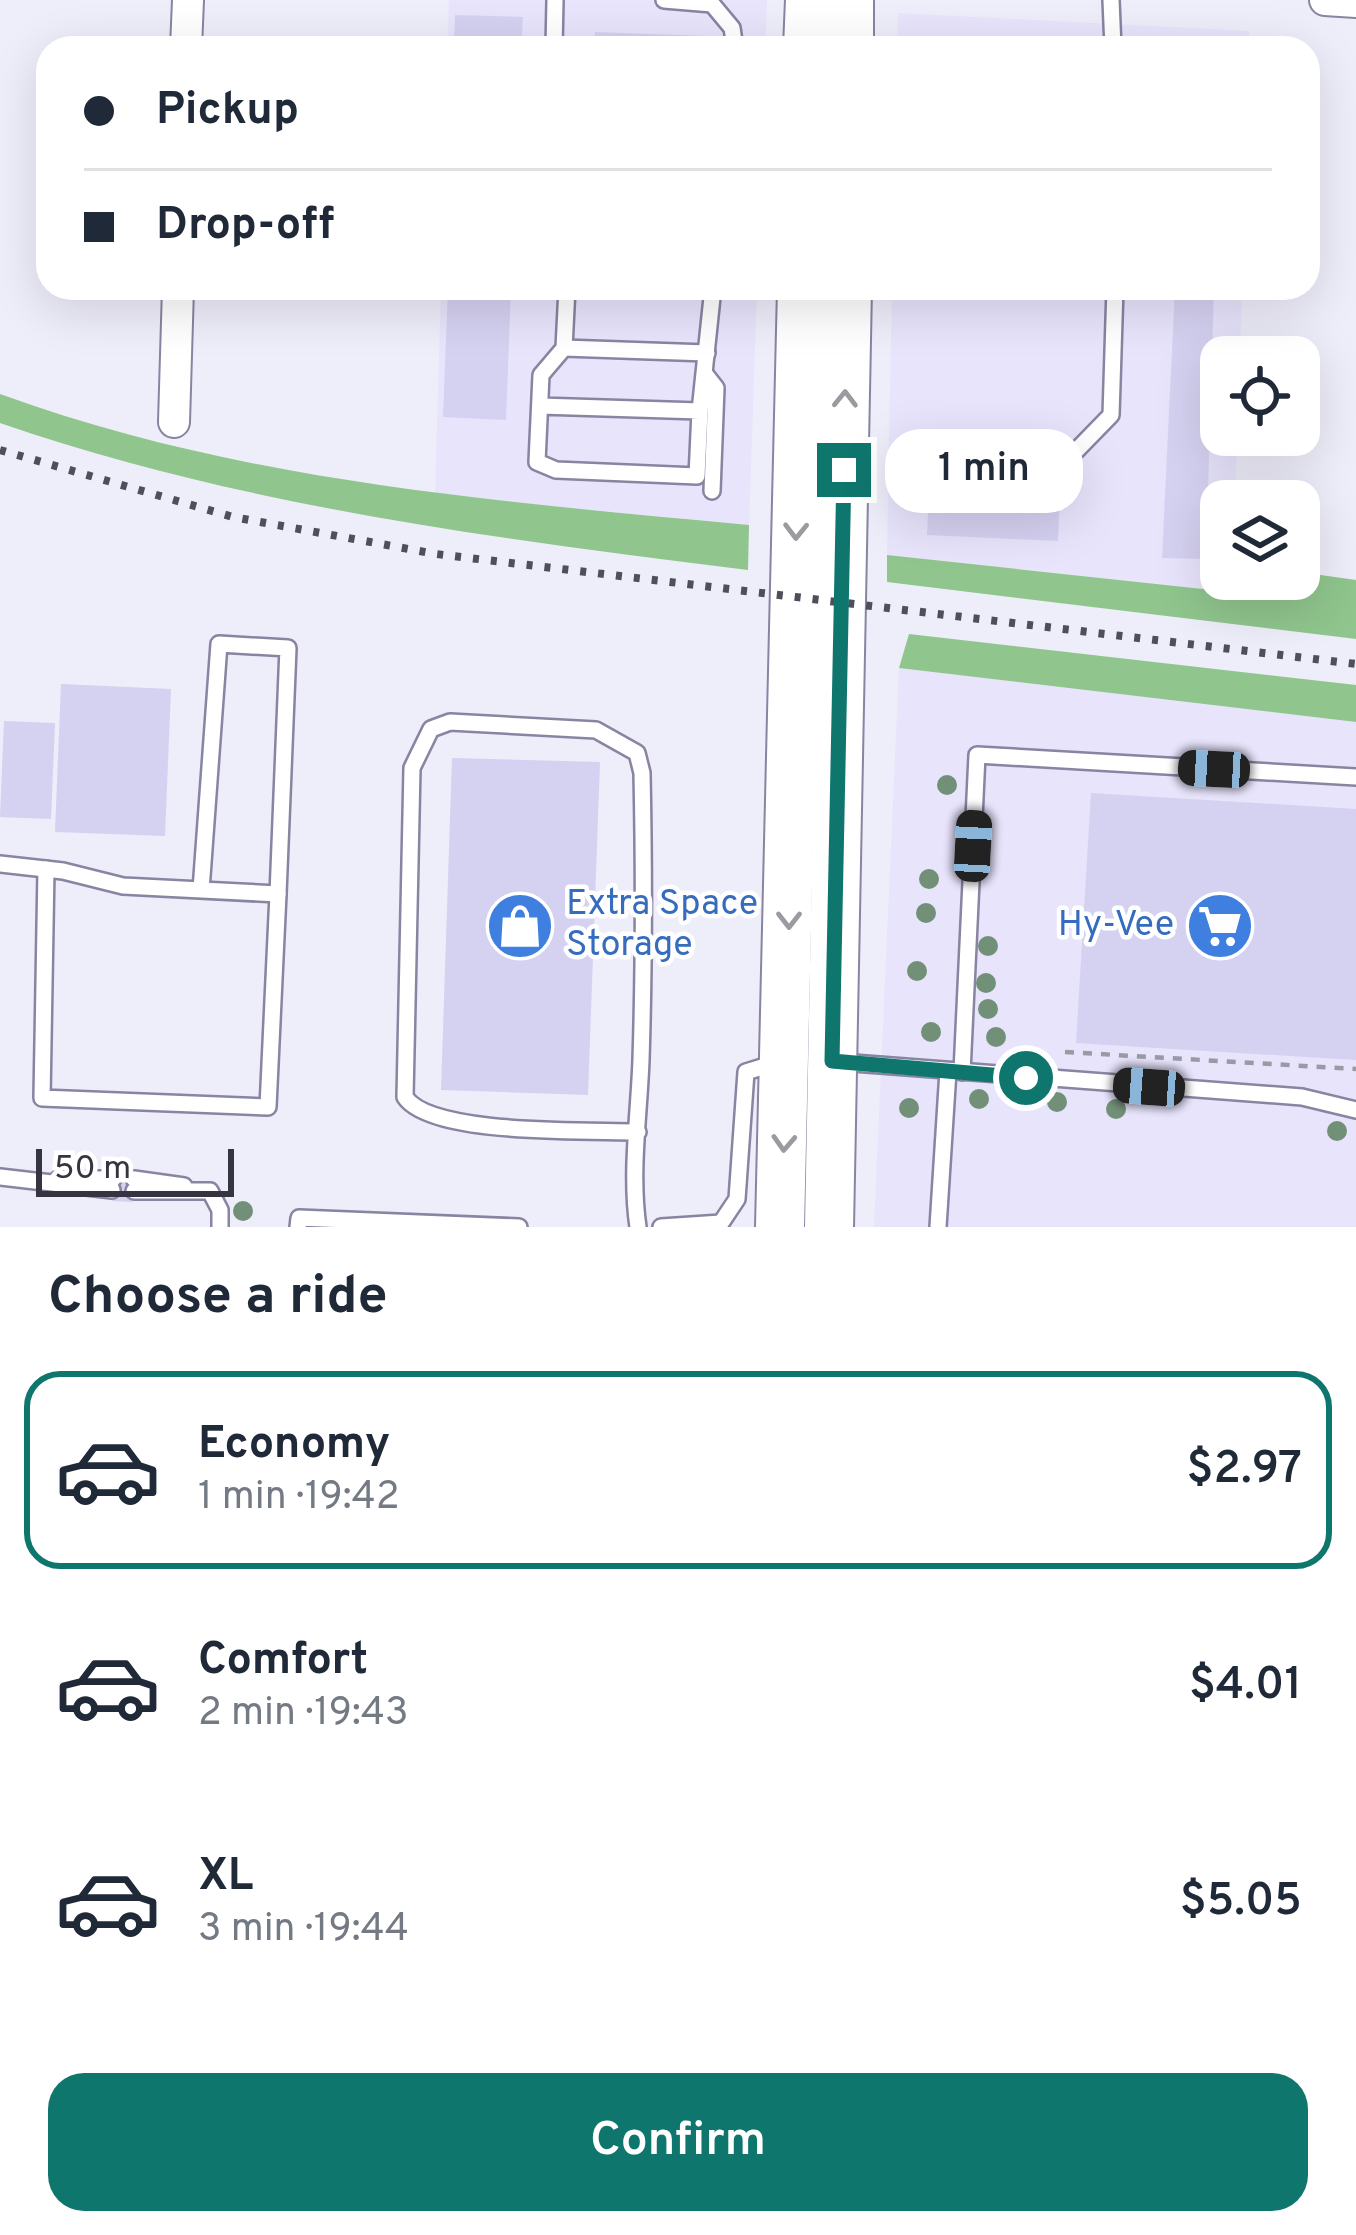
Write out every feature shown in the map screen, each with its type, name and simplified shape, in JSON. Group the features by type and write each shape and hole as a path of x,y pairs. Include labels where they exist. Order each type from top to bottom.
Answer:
{"main road":[{"path":"808,36 810,0"},
{"path":"849,36 850,0"},
{"path":"802,300 810,1060 829,1227"},
{"path":"780,1227 810,1060 847,300"}],"street":[{"path":"186,36 188,0"},
{"path":"1325,0 1356,2"},
{"path":"174,422 178,300"}],"lane":[{"path":"554,36 555,0"},
{"path":"664,0 712,4 733,36"},
{"path":"1112,0 1113,36"},
{"path":"566,300 564,348 541,375 537,462 556,470 697,476 712,300"},
{"path":"950,451 1072,455 1112,415 1115,300"},
{"path":"564,348 707,352"},
{"path":"705,374 716,388 712,491"},
{"path":"540,406 700,411"},
{"path":"46,869 42,1098 268,1107 288,648 219,644 201,890"},
{"path":"638,1132 457,1122 427,1116 405,1096 412,768 431,728 450,722 596,730 637,753 643,772 646,898 638,1227"},
{"path":"938,1227 955,1071 977,755 1356,777"},
{"path":"0,864 123,886 278,894"},
{"path":"661,1227 721,1223 736,1199 746,1072 810,1060 1302,1096 1356,1110"},
{"path":"0,1177 112,1184"},
{"path":"134,1185 193,1189 216,1196 220,1227"},
{"path":"298,1227 298,1218 519,1227"}],"path":[{"path":"1065,1052 1356,1069"}],"shaded area":[{"path":"449,0 767,0 766,36 448,36"},
{"path":"898,13 1249,31 1249,36 897,36"},
{"path":"441,300 757,300 749,525 435,495"},
{"path":"892,300 1242,300 1241,336 1200,336 1200,456 1236,456 1236,480 1200,480 1200,589 887,555"},
{"path":"899,668 1356,722 1356,1227 874,1227"}],"green space":[{"path":"0,394 91,424 276,468 464,496 749,525 748,570 464,532 184,477 0,423"},
{"path":"887,555 1200,589 1200,600 1320,600 1320,575 1356,580 1356,639 887,582"},
{"path":"909,634 1356,685 1356,722 899,668"}],"building":[{"path":"455,15 523,17 522,36 454,36"},
{"path":"595,32 707,36 595,36"},
{"path":"448,300 511,300 506,420 443,417"},
{"path":"1174,300 1214,300 1213,336 1200,336 1200,456 1209,456 1208,480 1200,480 1200,559 1162,558"},
{"path":"929,489 1060,496 1058,541 927,535"},
{"path":"61,684 171,689 165,836 55,832"},
{"path":"4,721 55,723 51,819 0,817"},
{"name":"Extra Space Storage","path":"452,758 600,762 588,1095 441,1090"},
{"name":"Hy-Vee","path":"1091,793 1356,809 1356,1060 1076,1043"},
{"path":"113,1169 135,1170 133,1202 112,1201"}],"railway":[{"path":"0,450 233,517 436,554 1356,664"}],"place":[{"name":"Extra Space Storage","path":"520,926"},
{"name":"Hy-Vee","path":"1220,926"}],"route":[{"path":"844,470 832,1061 1026,1078"}]}
